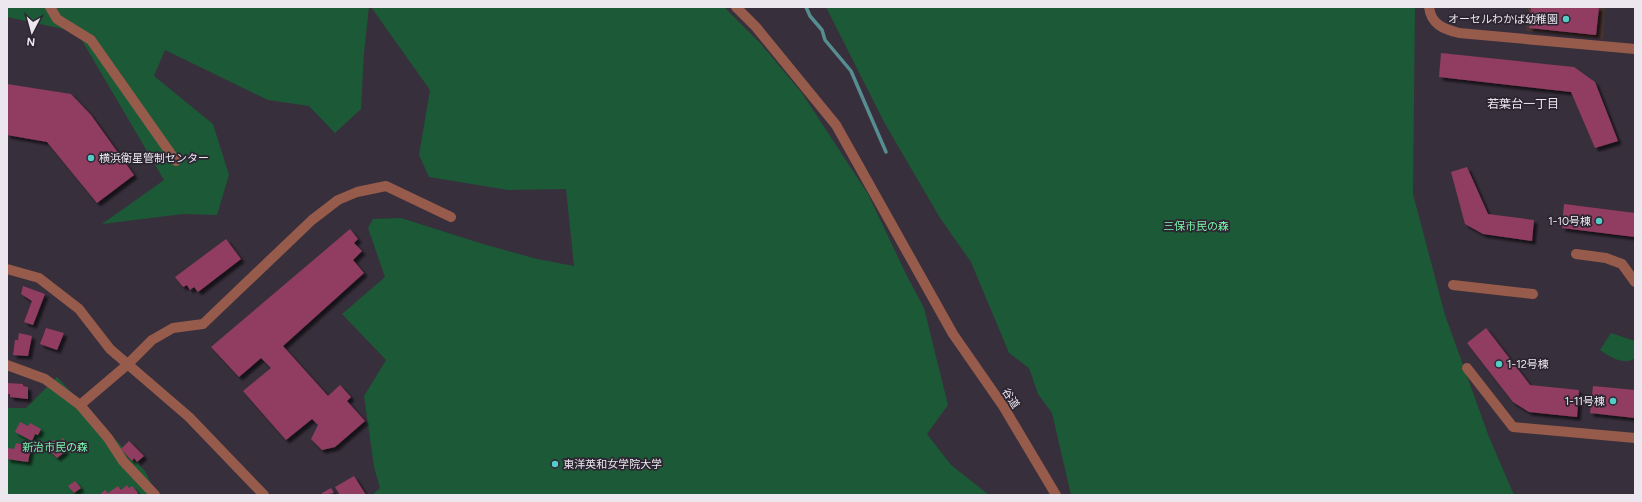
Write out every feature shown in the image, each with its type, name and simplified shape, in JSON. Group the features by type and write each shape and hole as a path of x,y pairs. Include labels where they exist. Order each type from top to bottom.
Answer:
{"street":[{"path":"50,7 56,19 91,40 176,161"},
{"name":"谷道","path":"736,7 756,27 836,125 943,316 1003,406 1056,495"},
{"path":"1430,7 1430,14 1436,25 1459,33 1635,49"},
{"path":"80,405 127,365 152,340 173,328 203,324 312,220 338,200 357,192 386,186 451,217"},
{"path":"1576,254 1606,258 1622,264 1635,282"},
{"path":"7,268 39,278 79,309 110,349 189,417 264,495"},
{"path":"1454,285 1533,294"},
{"path":"7,365 45,380 80,405 108,438 124,461 154,495"},
{"path":"1467,368 1513,427 1635,438"}],"shaded area":[{"name":"オーセルわかば幼稚園","path":"1528,7 1605,7 1603,39 1526,31"}],"green space":[{"path":"7,7 369,7 364,53 361,109 335,133 309,106 268,100 165,50 154,76 213,124 229,175 217,215 183,214 102,224 164,180 77,32 7,17"},
{"path":"371,7 724,7 761,44 802,93 868,194 924,308 948,405 927,434 951,465 989,495 372,495 380,488 374,467 364,396 386,360 342,314 385,277 368,228 373,219 401,218 483,244 537,259 574,266 566,189 508,190 429,177 419,155 430,90"},
{"name":"三保市民の森","path":"826,7 1415,7 1413,194 1445,315 1489,437 1514,495 1071,495 1052,413 1038,394 1029,368 1009,353 971,262 940,218 884,122"},
{"path":"1611,333 1635,341 1635,358 1626,361 1617,360 1600,350"},
{"name":"新治市民の森","path":"57,377 145,471 157,495 7,495 7,408 26,408"}],"building":[{"name":"オーセルわかば幼稚園","path":"1531,7 1599,7 1596,35 1529,28"},
{"path":"1441,53 1574,67 1595,82 1618,141 1595,148 1571,92 1439,77"},
{"name":"横浜衛星管制センター","path":"7,84 71,94 91,115 134,175 97,203 47,142 7,135"},
{"path":"1467,167 1488,214 1534,220 1532,241 1483,234 1465,224 1451,172"},
{"name":"1-10号棟","path":"1564,204 1635,213 1635,237 1562,228"},
{"path":"350,229 358,239 354,243 362,251 353,260 364,273 283,346 328,396 340,385 351,397 347,401 365,421 335,447 322,450 311,439 318,425 312,419 286,440 243,391 271,368 261,358 239,377 211,347"},
{"path":"226,239 241,259 198,292 194,287 190,290 187,285 183,287 175,277"},
{"path":"23,286 45,294 33,325 24,322 32,301 21,294"},
{"path":"46,328 64,333 57,350 40,344"},
{"name":"1-12号棟","path":"1486,328 1530,385 1579,390 1577,417 1529,412 1513,402 1467,343"},
{"path":"19,333 32,336 28,356 13,355 15,340 18,340"},
{"path":"7,383 23,384 23,386 28,387 28,399 10,397 10,394 7,394"},
{"name":"1-11号棟","path":"1593,386 1635,390 1635,418 1590,413"},
{"path":"20,422 28,426 30,423 41,429 38,435 35,434 32,441 15,432"},
{"path":"63,438 68,444 63,449 66,451 57,458 46,447 54,440 58,444"},
{"path":"129,441 144,456 137,462 134,458 132,461 121,449"},
{"path":"16,443 23,445 24,443 31,447 28,462 7,459 7,448 14,449"},
{"path":"354,476 366,495 340,495 335,487"},
{"path":"75,481 81,488 74,493 68,486"},
{"path":"127,485 129,488 132,486 138,493 136,495 99,495 105,490 108,493 118,486 121,490"},
{"path":"331,488 334,493 323,495 322,493"}],"waterway":[{"path":"806,7 810,16 822,30 825,40 851,71 886,152"}],"place":[{"name":"オーセルわかば幼稚園","path":"1566,19"},
{"name":"横浜衛星管制センター","path":"91,158"},
{"name":"1-10号棟","path":"1599,221"},
{"name":"1-12号棟","path":"1499,364"},
{"name":"1-11号棟","path":"1613,401"},
{"name":"東洋英和女学院大学","path":"555,464"}],"district":[{"name":"若葉台一丁目","path":"1523,104"}]}
